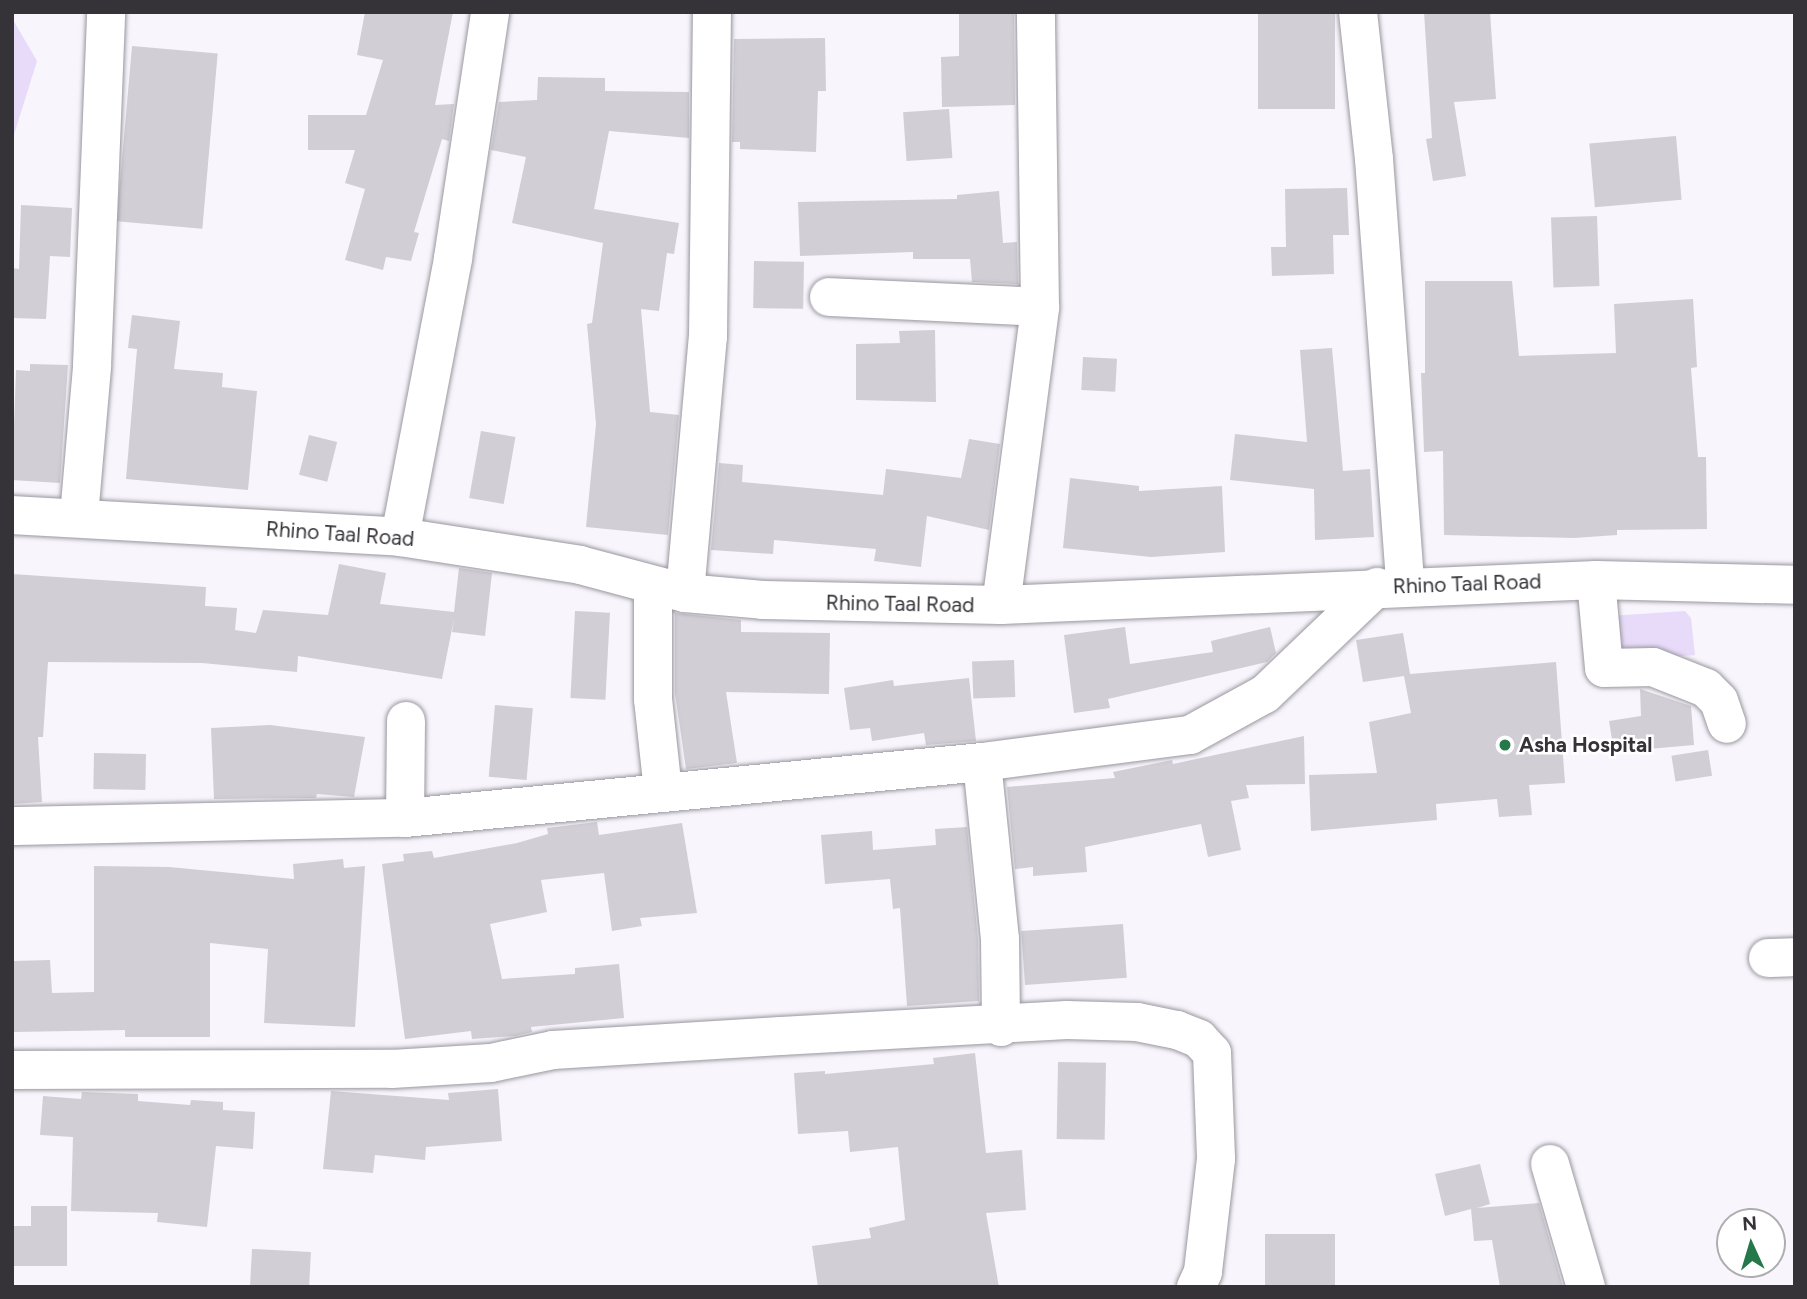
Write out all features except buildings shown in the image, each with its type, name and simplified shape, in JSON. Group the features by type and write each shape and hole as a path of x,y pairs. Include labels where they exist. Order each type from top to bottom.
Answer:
{"street":[{"path":"79,516 92,366 106,12"},
{"path":"400,537 453,258 490,12"},
{"path":"663,791 653,699 708,337 712,12"},
{"path":"1002,605 1040,307 1036,12"},
{"path":"12,826 405,818 982,762 1190,735 1265,694 1391,586 1374,159 1358,12"},
{"path":"829,297 1040,307"},
{"name":"Rhino Taal Road","path":"12,515 79,516 400,537 580,565 669,590 831,603 1002,605 1391,586 1596,580 1795,585"},
{"path":"1596,580 1604,667 1653,667 1706,688 1719,701 1727,724"},
{"path":"405,818 407,721"},
{"path":"982,762 1000,939 1001,1027"},
{"path":"12,1070 392,1069 491,1063 554,1050 1001,1027 1067,1020 1137,1022 1177,1030 1199,1039 1212,1053 1216,1159 1203,1272 1196,1287"},
{"path":"1549,1164 1586,1287"}],"shaded area":[{"path":"12,18 37,61 12,141"},
{"path":"1685,611 1691,618 1695,655 1623,660 1609,616"}],"place":[{"name":"Asha Hospital","path":"1505,745"}]}
